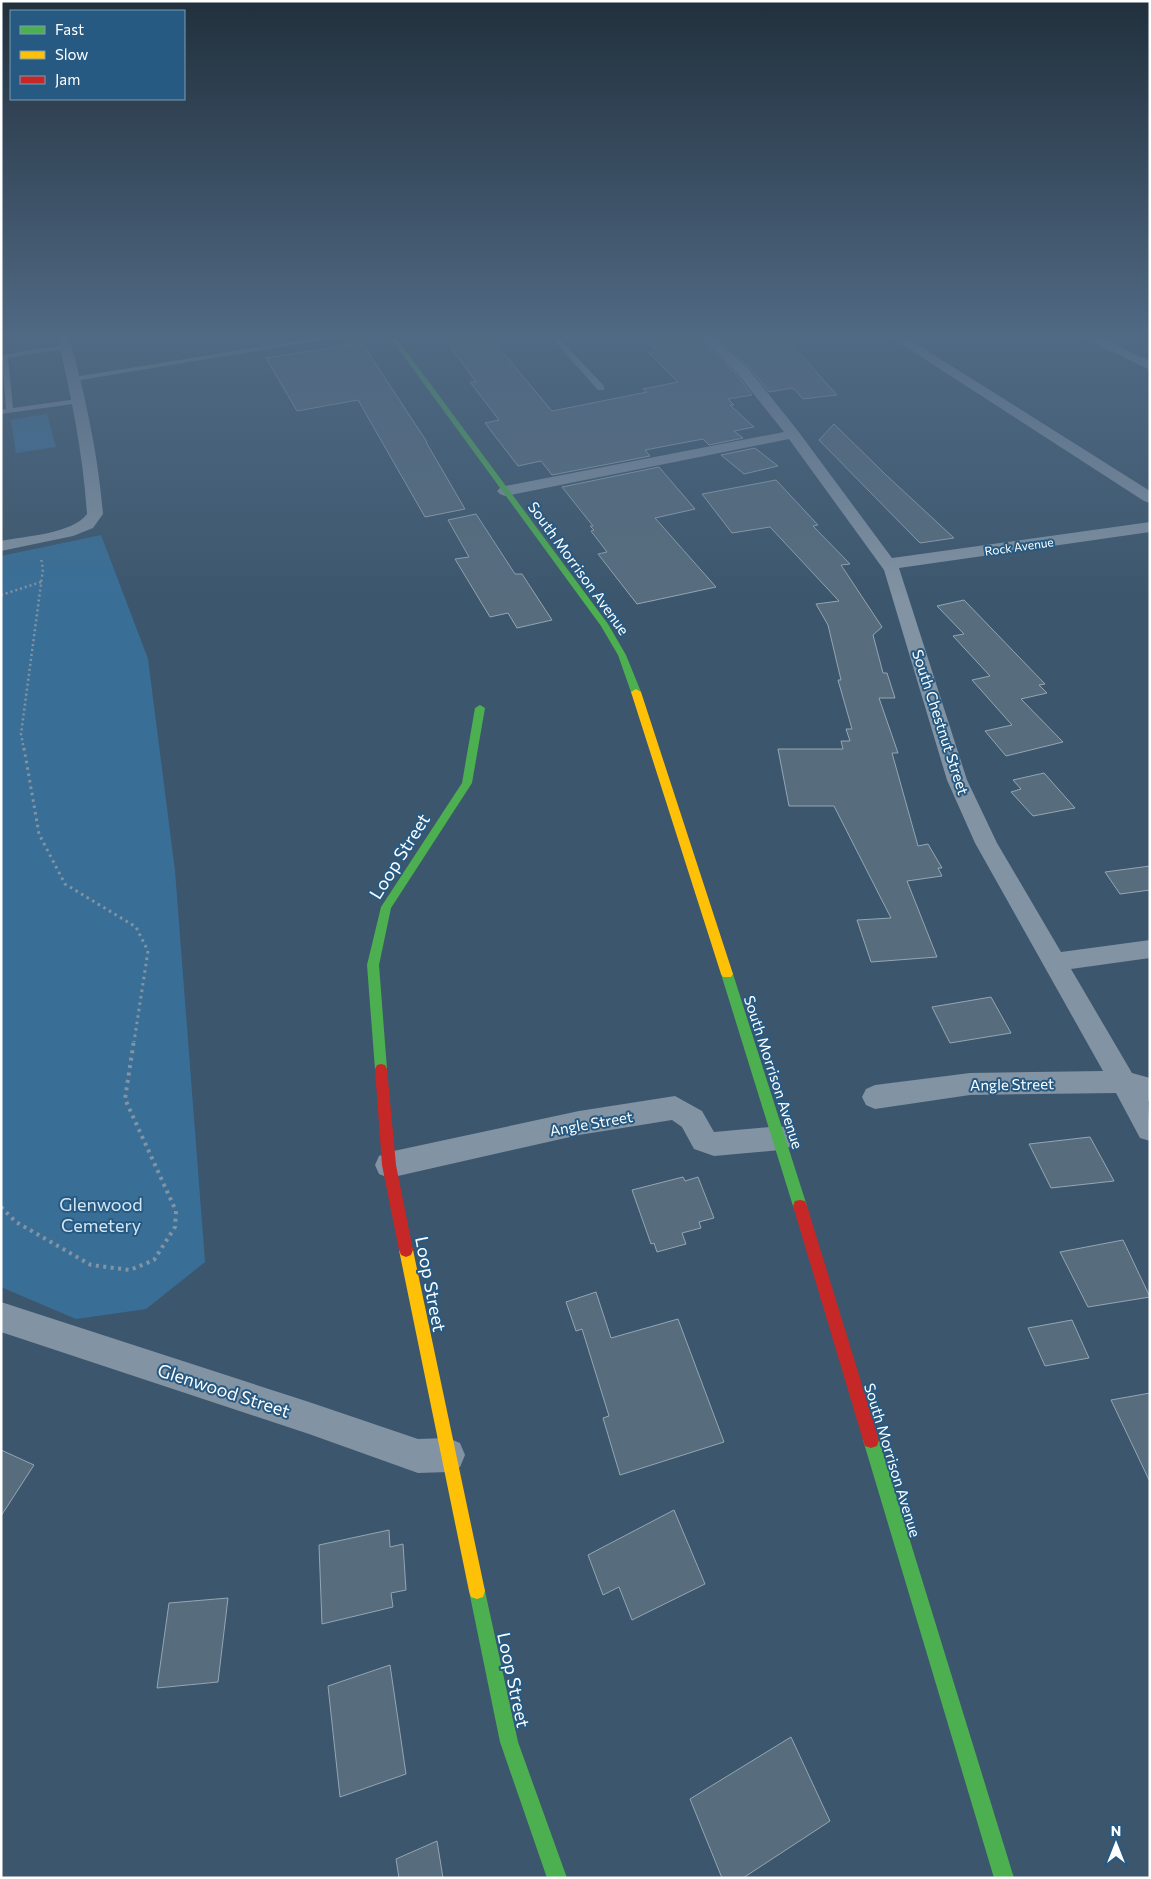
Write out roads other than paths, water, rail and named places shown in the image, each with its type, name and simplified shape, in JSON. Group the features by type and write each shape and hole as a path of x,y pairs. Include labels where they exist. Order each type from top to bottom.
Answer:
{"main road":[{"name":"South Morrison Avenue","path":"456,424 605,626 622,655 637,694 780,1138 1004,1878"},
{"name":"Loop Street","path":"480,708 467,782 386,907 373,965 389,1165 509,1742 556,1878"}],"street":[{"path":"1,546 67,533 87,525 95,514 93,488 81,424"},
{"name":"South Chestnut Street","path":"785,424 892,570 957,780 986,844 1150,1129"},
{"path":"1033,424 1150,498"},
{"path":"505,491 793,434"},
{"name":"Rock Avenue","path":"888,564 1150,527"},
{"path":"1054,962 1150,949"},
{"name":"Angle Street","path":"874,1097 970,1084 1123,1082 1150,1090"},
{"name":"Angle Street","path":"389,1165 579,1123 675,1108 692,1119 704,1140 714,1144 780,1138"},
{"name":"Glenwood Street","path":"1,1317 309,1418 418,1456 448,1455"}],"park label":[{"name":"Glenwood Cemetery","path":"101,1214"}]}
